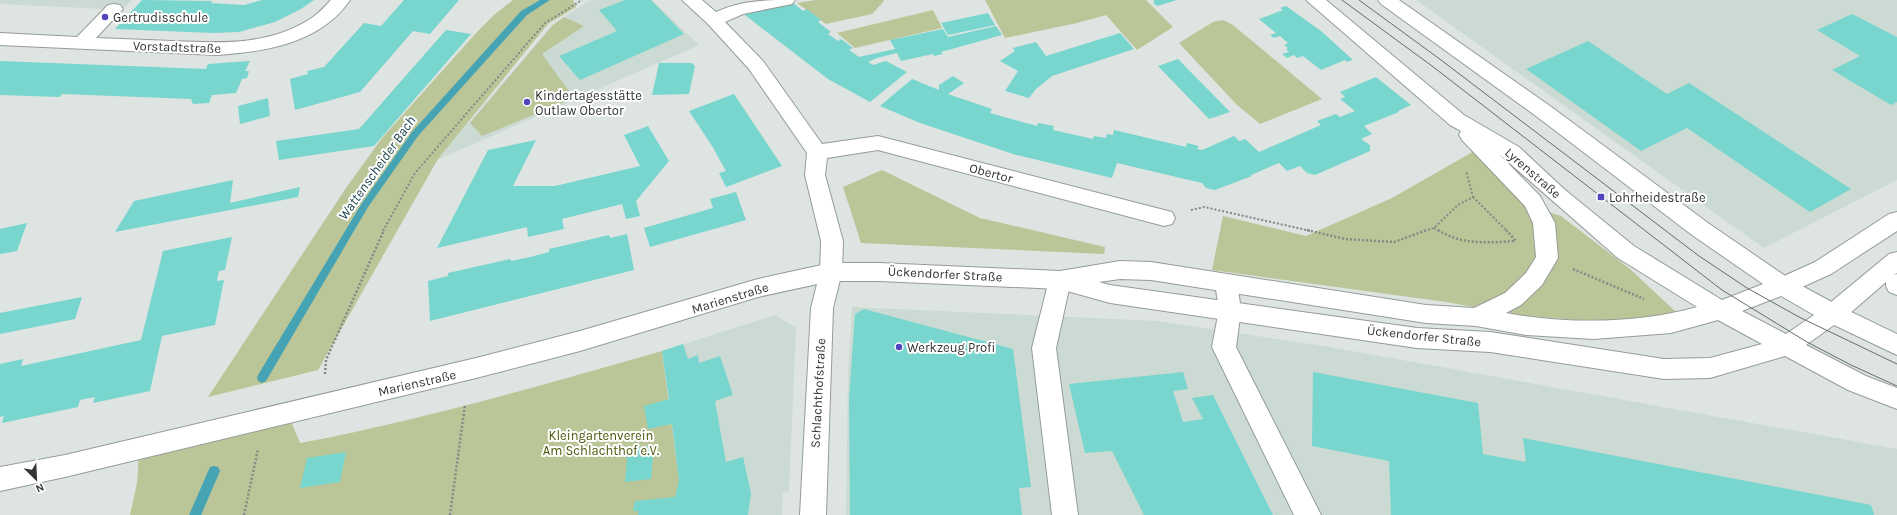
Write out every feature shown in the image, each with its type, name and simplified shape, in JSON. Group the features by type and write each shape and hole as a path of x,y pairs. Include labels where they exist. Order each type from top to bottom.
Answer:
{"main road":[{"name":"Vorstadtstraße","path":"0,39 81,44 217,49 242,48 273,42 305,30 322,19 341,0"},
{"path":"691,0 714,20 756,65 817,152 815,175 832,241 830,272"},
{"path":"714,20 738,9 786,0"},
{"name":"Lyrenstraße","path":"1315,0 1336,16 1457,120 1512,152 1557,194 1626,252 1720,310"},
{"path":"1388,0 1542,111 1700,229 1783,286 1833,314 1897,345"},
{"path":"81,44 114,9"},
{"path":"1457,120 1479,146 1533,201 1544,223 1547,258"},
{"name":"Obertor","path":"817,152 878,143 1164,218"},
{"path":"1783,286 1823,268 1897,220"},
{"name":"Ückendorfer Straße","path":"1476,317 1513,299 1534,279 1547,258"},
{"path":"1833,314 1897,260"},
{"name":"Ückendorfer Straße","path":"830,272 879,272 1060,280 1120,270 1150,271 1426,314 1476,317 1526,326 1594,330 1672,324 1720,310 1783,286"},
{"name":"Marienstraße","path":"0,479 321,406 580,342 758,288 830,272"},
{"name":"Schlachthofstraße","path":"814,515 815,454 822,308 830,272"},
{"path":"1060,280 1044,348 1047,382 1065,515"},
{"name":"Ückendorfer Straße","path":"1060,280 1110,294 1417,338 1490,342 1664,369 1710,368 1787,346 1833,314"},
{"path":"1226,283 1230,310 1224,347 1308,515"},
{"path":"1720,310 1857,383 1897,399"}],"path":[{"path":"321,406 326,360 380,237 415,173 545,22 582,0"},
{"path":"1434,228 1450,238 1482,243 1515,241 1474,197 1463,164"},
{"path":"1164,218 1204,206 1344,239 1394,242 1434,228 1458,205 1474,197"},
{"path":"1547,258 1648,300"},
{"path":"450,515 465,405"},
{"path":"244,515 253,480 264,419"}],"shaded area":[{"name":"Gertrudisschule","path":"0,0 132,0 105,27 87,25 104,9 0,4"},
{"name":"Kindertagesstätte Outlaw Obertor","path":"590,0 652,0 699,45 437,160 552,25"},
{"path":"1416,0 1897,0 1897,180 1764,248"},
{"path":"852,307 1157,321 1324,346 1897,449 1897,515 846,515 848,374"},
{"path":"775,315 796,328 789,491 783,492 782,515 672,515 675,497 672,424 662,351"}],"green space":[{"path":"513,0 573,0 576,7 548,24 438,159 318,370 208,397 346,188 382,138 477,32 495,14"},
{"path":"815,0 884,1 872,14 826,24 797,3"},
{"path":"985,0 1146,0 1173,27 1137,50 1106,15 1077,23 1005,38"},
{"path":"933,10 942,28 855,48 837,33"},
{"path":"564,17 584,26 542,54 574,98 482,136 470,123 553,25"},
{"path":"1223,20 1233,25 1322,99 1260,124 1236,104 1179,43 1213,22"},
{"path":"1476,150 1524,204 1561,216 1630,269 1676,312 1648,319 1602,322 1518,315 1446,302 1212,270 1223,216 1306,236 1392,198"},
{"path":"882,170 980,218 1105,247 1104,254 861,243 843,187"},
{"name":"Kleingartenverein Am Schlachthof e.V.","path":"662,351 679,481 672,515 130,515 137,483 139,453 290,419 300,443 437,413"}],"building":[{"path":"142,0 212,1 211,3 244,5 262,0 314,0 301,9 275,22 239,32 213,33 115,29"},
{"path":"404,0 459,0 430,34 413,31 360,92 295,110 290,79 308,74 307,71 324,67 364,23 381,26"},
{"path":"625,0 651,0 684,34 580,80 559,56 617,31 599,10"},
{"path":"1153,0 1177,0 1157,6 1153,3 1155,2"},
{"path":"792,2 803,11 807,9 821,20 818,22 831,32 828,34 838,41 841,39 853,48 849,50 859,57 895,49 890,40 943,29 948,37 996,26 1002,35 941,52 943,54 934,56 933,54 901,61 897,53 868,62 873,65 886,61 907,72 870,102 828,79 741,12"},
{"path":"1286,6 1321,31 1353,60 1347,62 1345,60 1321,70 1303,56 1297,58 1294,55 1287,58 1282,54 1289,52 1286,49 1288,48 1284,45 1288,43 1280,36 1274,38 1270,35 1276,33 1259,19 1283,10 1280,8"},
{"path":"988,13 995,25 948,35 941,23"},
{"path":"1852,14 1897,37 1897,102 1891,105 1832,70 1860,56 1817,30"},
{"path":"446,30 471,34 374,146 279,160 276,141 359,129"},
{"path":"1120,33 1134,49 1052,76 1036,89 1029,98 1005,91 1018,71 1000,61 1015,51 1013,48 1036,42 1046,56"},
{"path":"1588,41 1667,94 1689,83 1851,189 1810,212 1687,128 1641,151 1526,69"},
{"path":"1178,59 1230,112 1209,119 1158,66"},
{"path":"0,61 206,69 208,64 250,61 245,71 249,71 247,78 242,79 236,93 212,95 209,103 193,104 191,99 62,94 60,97 0,95"},
{"path":"659,63 692,63 695,66 689,94 652,95"},
{"path":"953,76 964,83 948,94 992,109 990,113 1037,126 1038,123 1054,126 1053,130 1093,139 1094,136 1106,138 1107,134 1113,135 1114,130 1186,147 1187,143 1199,146 1197,149 1202,150 1234,136 1239,141 1245,139 1259,152 1321,125 1317,121 1336,114 1340,117 1355,111 1340,99 1345,97 1340,92 1376,77 1411,105 1398,111 1399,112 1364,126 1372,134 1361,139 1370,145 1370,151 1322,172 1315,175 1307,173 1300,166 1287,171 1279,163 1251,175 1252,176 1215,190 1206,188 1202,183 1117,163 1112,178 1013,154 920,123 880,106 912,79 939,90 939,85"},
{"path":"734,94 782,166 726,187 719,173 726,171 712,146 689,111"},
{"path":"268,98 270,116 240,124 238,106"},
{"path":"648,126 669,161 636,201 640,216 626,219 622,204 562,219 564,229 528,237 527,227 437,248 488,150 536,140 513,186 555,186 640,166 624,135"},
{"path":"233,180 230,203 300,187 298,197 115,232 134,201"},
{"path":"736,192 746,220 650,247 644,228 713,208 710,199"},
{"path":"27,223 17,251 0,254 0,229"},
{"path":"627,234 634,270 430,321 428,281 448,276 448,273 549,252 549,249 609,235 610,238"},
{"path":"232,237 225,270 219,271 217,281 224,280 215,325 162,336 150,391 93,403 95,397 80,400 78,407 2,423 4,416 0,417 0,364 23,359 21,366 141,340 163,251"},
{"path":"82,297 75,319 0,334 0,313"},
{"path":"864,309 1013,349 1031,487 1019,488 1022,515 850,515 849,398 855,314"},
{"path":"683,344 688,359 698,355 699,363 720,356 733,395 715,401 726,462 743,457 751,493 748,515 638,515 638,511 633,511 635,501 675,497 679,481 672,424 648,429 644,406 669,399 662,351"},
{"path":"1183,372 1188,389 1173,391 1183,422 1203,419 1192,398 1213,395 1273,515 1144,515 1112,451 1085,453 1069,384"},
{"path":"1313,372 1478,403 1483,454 1526,462 1523,438 1871,505 1874,515 1391,515 1389,461 1312,446"},
{"path":"654,446 651,479 625,482 628,448"},
{"path":"346,452 340,482 300,488 307,458"}],"waterway":[{"name":"Wattenscheider Bach","path":"262,378 365,205 415,134 524,13 546,0"},
{"name":"Wattenscheider Bach","path":"195,515 214,471"}],"tram line":[{"path":"1342,0 1432,66 1722,290 1807,342 1851,365 1897,386"},
{"path":"1359,0 1441,60 1699,256 1747,288 1799,317 1897,364"}],"place":[{"name":"Gertrudisschule","path":"105,17"},
{"name":"Kindertagesstätte Outlaw Obertor","path":"527,102"},
{"name":"Lohrheidestraße","path":"1601,197"},
{"name":"Werkzeug Profi","path":"899,347"}]}
